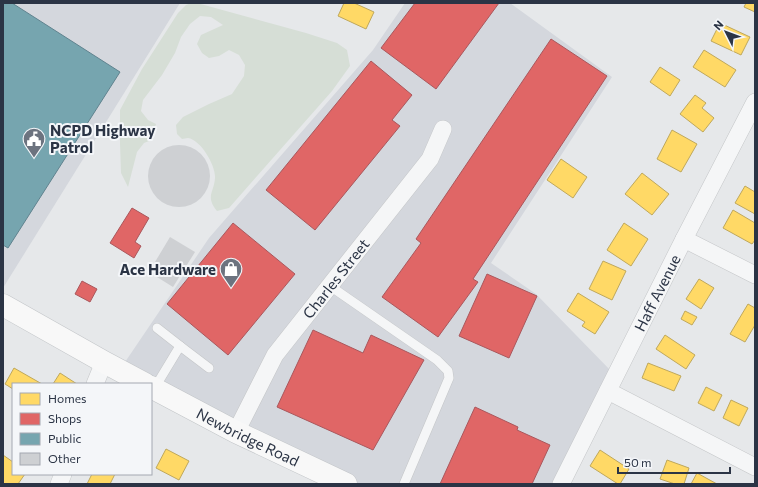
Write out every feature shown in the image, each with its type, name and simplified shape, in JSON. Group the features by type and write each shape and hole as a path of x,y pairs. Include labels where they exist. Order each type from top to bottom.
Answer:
{"main road":[{"name":"Newbridge Road","path":"3,305 143,383"},
{"name":"Newbridge Road","path":"152,388 236,432 346,484"}],"street":[{"name":"Haff Avenue","path":"561,484 684,239 753,109"},
{"name":"Charles Street","path":"236,432 275,355 430,159 443,129"},
{"path":"684,239 755,275"},
{"path":"95,383 104,362"},
{"path":"608,392 755,467"}],"lane":[{"path":"330,286 437,360 448,371 449,378 404,484"},
{"path":"157,328 209,368"},
{"path":"152,384 180,346"}],"shaded area":[{"path":"3,3 180,3 3,288"},
{"path":"197,3 337,43 347,50 350,66 332,91 229,208 217,211 211,202 215,173 207,154 198,143 193,140 188,138 182,139 177,134 176,125 183,117 232,94 244,76 245,65 239,55 229,50 219,56 209,58 202,53 197,44 201,35 223,25 211,17 200,16 190,24 181,37 175,53 162,75 143,100 141,111 148,120 156,124 154,139 144,143 137,152 128,187 121,173 120,110 142,69 178,13 186,5"},
{"path":"405,3 510,3 612,77 491,263 536,294 613,373 558,484 352,484 121,368 209,238 373,50"}],"building: Homes":[{"path":"344,3 354,3 374,12 366,29 338,16"},
{"path":"746,3 755,3 755,12 744,7"},
{"path":"720,23 750,37 741,55 711,41"},
{"path":"704,50 736,70 725,87 693,67"},
{"path":"660,67 680,80 670,96 650,82"},
{"path":"695,95 706,103 702,108 714,118 703,132 680,114"},
{"path":"672,130 697,144 681,172 657,159"},
{"path":"561,159 587,177 573,198 547,180"},
{"path":"642,173 669,194 652,215 625,194"},
{"path":"745,186 755,192 755,214 735,203"},
{"path":"733,210 755,223 755,240 752,244 723,228"},
{"path":"624,223 648,239 631,266 607,250"},
{"path":"603,261 626,271 612,300 589,289"},
{"path":"699,279 714,288 701,309 686,299"},
{"path":"578,293 609,312 595,334 582,326 585,322 567,311"},
{"path":"748,304 755,308 755,325 745,342 730,334"},
{"path":"685,311 697,317 692,325 681,319"},
{"path":"665,335 695,355 686,369 656,349"},
{"path":"648,363 681,376 674,391 642,378"},
{"path":"14,368 40,383 12,383 12,388 5,384"},
{"path":"60,373 75,383 54,383"},
{"path":"706,387 722,395 714,411 698,403"},
{"path":"731,400 748,408 739,426 723,418"},
{"path":"166,449 189,461 179,480 156,468"},
{"path":"600,450 629,469 620,484 590,466"},
{"path":"3,455 12,461 12,475 24,475 18,484 3,484"},
{"path":"667,460 689,468 684,484 675,484 660,479"},
{"path":"697,473 717,484 691,484"},
{"path":"92,475 114,475 110,484 87,484"}],"building: Shops":[{"path":"415,3 499,3 436,89 381,48"},
{"path":"551,39 607,76 473,279 478,282 438,337 382,297 421,243 416,239"},
{"path":"371,61 412,95 392,120 400,126 315,230 266,190"},
{"path":"132,208 149,218 135,242 141,246 134,258 110,243"},
{"name":"Ace Hardware","path":"233,223 295,274 228,355 167,304"},
{"path":"487,274 537,296 509,358 459,336"},
{"path":"82,281 97,289 90,302 75,294"},
{"path":"313,330 363,353 371,335 424,360 373,450 277,407"},
{"path":"475,407 518,427 517,430 550,445 532,484 440,484"}],"building: Public":[{"name":"NCPD Highway Patrol","path":"3,3 12,3 120,72 8,248 3,245"}],"building: Other":[{"path":"179,145 196,150 201,154 205,159 210,176 205,193 201,198 196,202 179,207 162,202 157,198 153,193 148,176 153,159 157,154 162,150"},
{"path":"170,237 195,252 173,287 149,272"}],"place":[{"name":"NCPD Highway Patrol","path":"34,158"},
{"name":"Ace Hardware","path":"231,288"}]}
